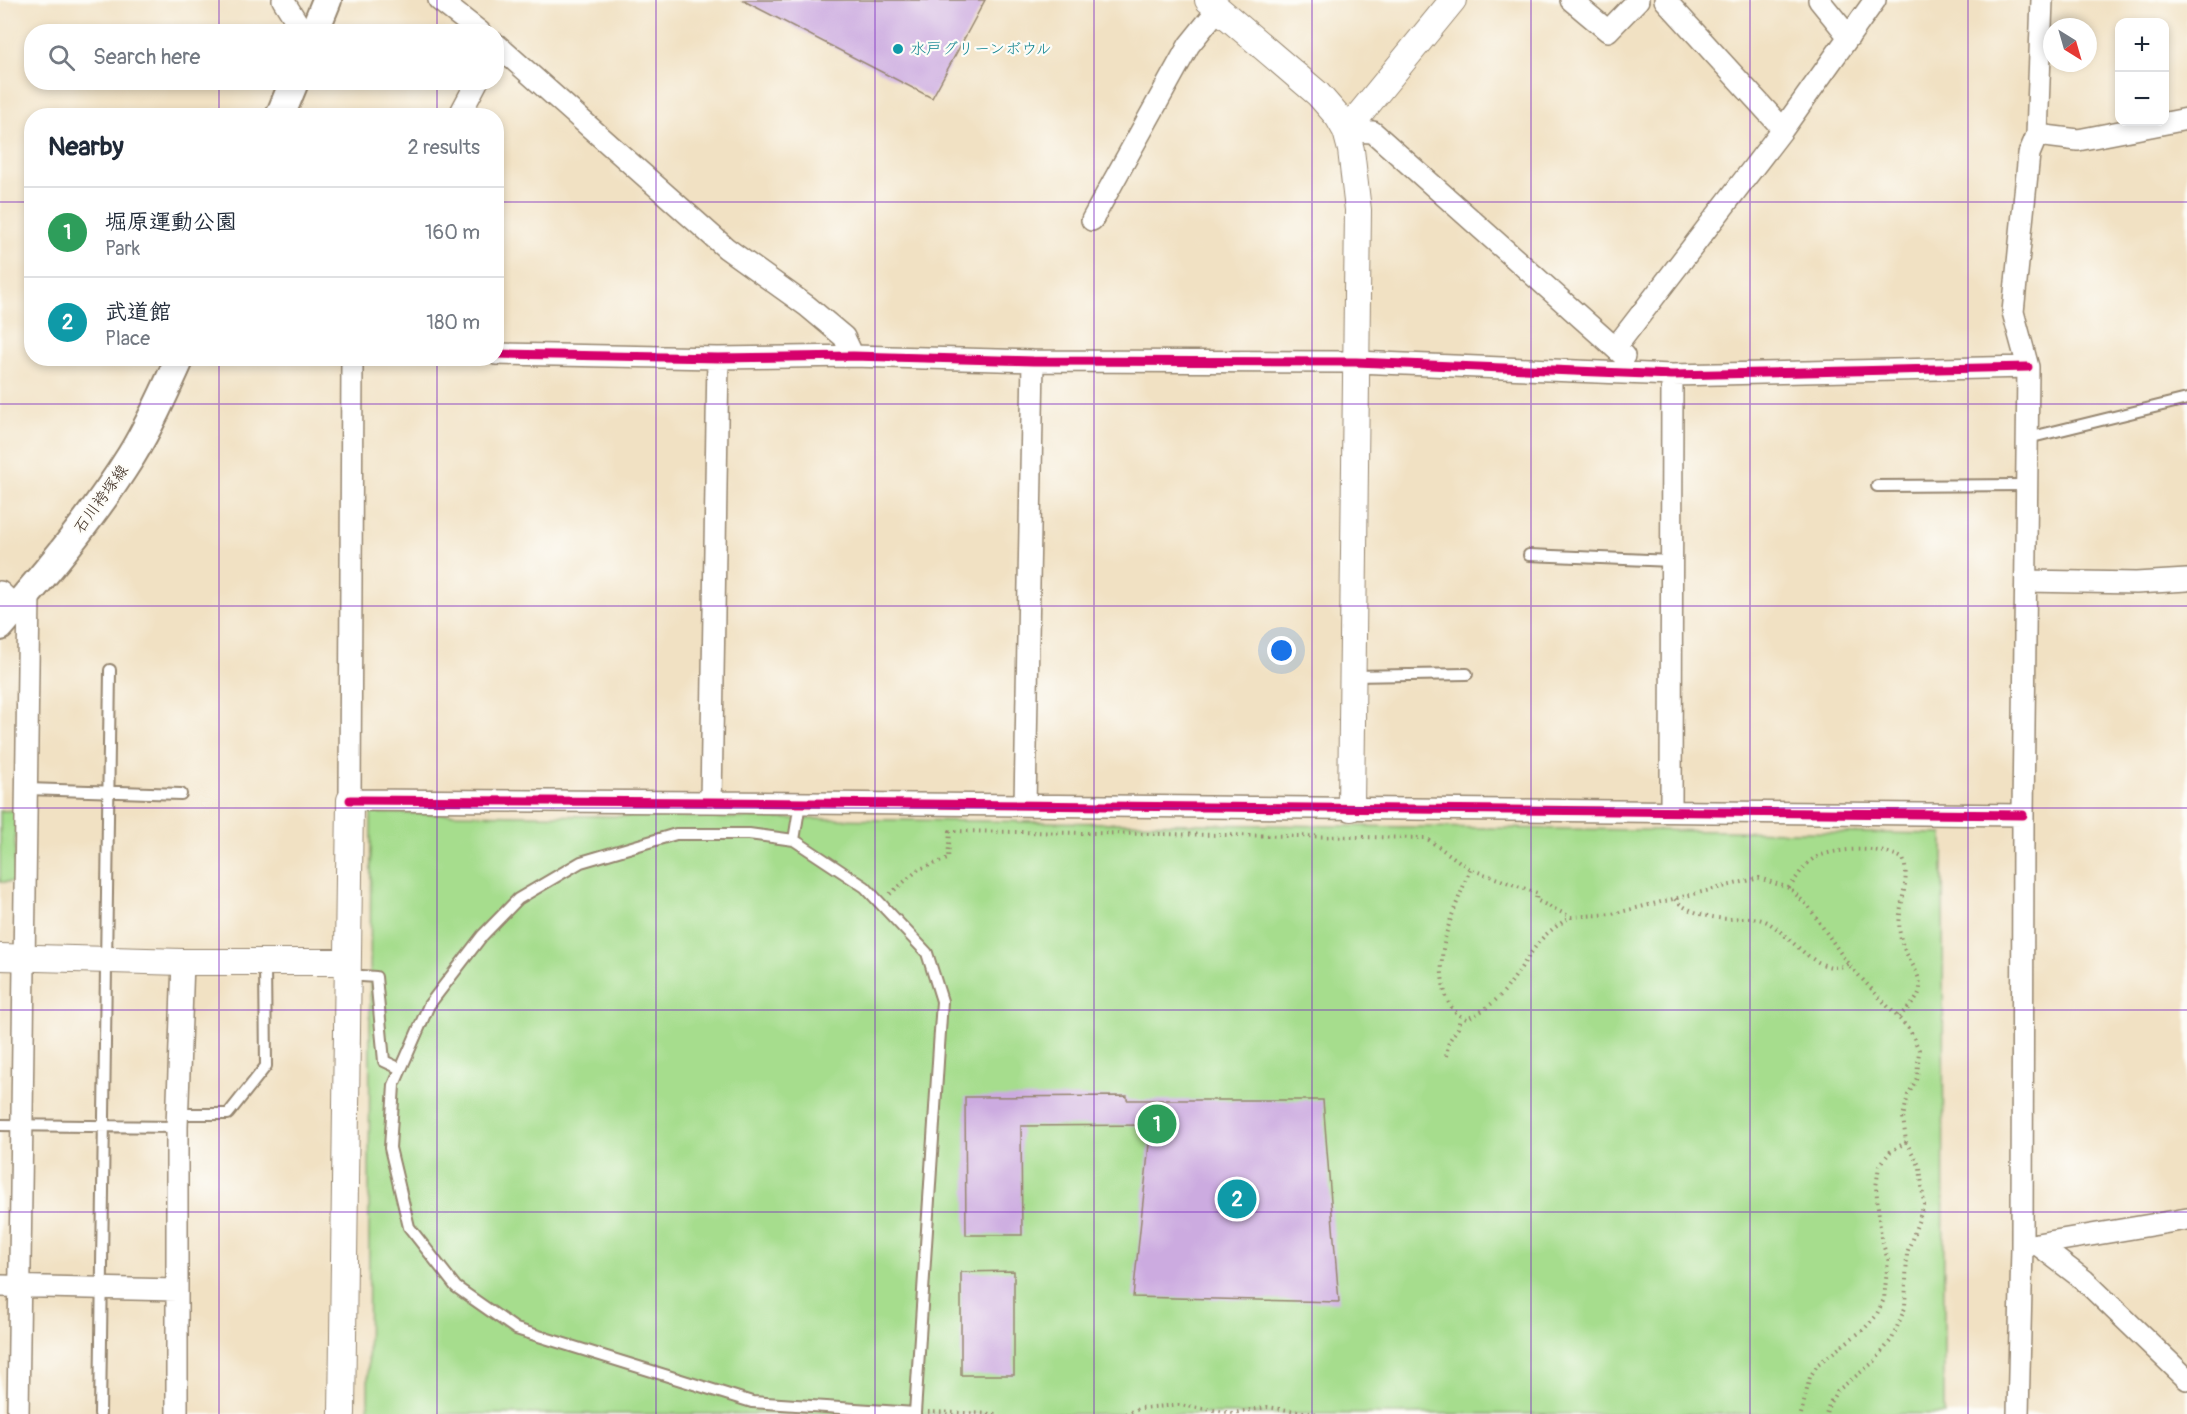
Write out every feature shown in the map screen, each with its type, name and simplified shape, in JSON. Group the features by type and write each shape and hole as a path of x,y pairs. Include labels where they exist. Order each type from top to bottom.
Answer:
{"main road":[{"path":"317,24 327,0"},
{"path":"283,108 291,90"},
{"name":"石川袴塚線","path":"11,604 94,512 132,455 161,401 176,366"}],"street":[{"path":"283,0 298,24"},
{"path":"439,0 470,24"},
{"path":"1347,131 1453,0"},
{"path":"1570,0 1608,31 1638,0"},
{"path":"1665,0 1783,129"},
{"path":"1819,0 1849,37"},
{"path":"1615,348 1783,129 1875,0"},
{"path":"2018,1414 2030,1246 2023,815 2028,367 2013,312 2029,154 2037,135 2042,0"},
{"path":"1092,220 1213,4 1318,94 1347,131 1355,172 1358,210 1351,808"},
{"path":"504,51 726,248 807,306 844,337 852,356"},
{"path":"463,108 473,90"},
{"path":"2037,135 2078,140 2187,119"},
{"path":"1347,131 1373,132 1641,373"},
{"path":"504,354 718,358 852,356 1034,361 1356,362 1672,375 2028,367"},
{"path":"711,802 718,358"},
{"path":"1025,805 1034,361"},
{"path":"342,1414 350,800 351,366"},
{"path":"1671,811 1672,375"},
{"path":"2026,581 2136,583 2187,580"},
{"path":"11,604 27,789 23,1125 10,1286 18,1414"},
{"path":"350,800 2023,815"},
{"path":"0,957 265,962 347,969"},
{"path":"177,1414 177,1121 183,962"},
{"path":"2030,1246 2187,1218"},
{"path":"2030,1246 2084,1280 2187,1379"},
{"path":"10,1286 176,1290"}],"lane":[{"path":"2028,438 2187,399"},
{"path":"1877,486 2027,485"},
{"path":"1529,555 1672,561"},
{"path":"100,1414 110,669"},
{"path":"1352,676 1467,674"},
{"path":"27,789 181,794"},
{"path":"794,840 800,803"},
{"path":"676,834 749,834 794,840 865,887 880,903 927,953 942,1001 915,1413 752,1402 516,1329 456,1287 409,1227 390,1148 394,1085 429,1005 482,936 518,899 581,862 676,834"},
{"path":"0,1125 105,1126 177,1121 228,1114 266,1066 265,962"},
{"path":"347,969 376,977 384,1061 401,1069"}],"path":[{"path":"880,903 919,869 948,859 950,831 1426,838 1470,869 1537,893 1536,900 1571,917 1612,914 1759,879 1789,888 1808,906 1848,964 1910,1030 1919,1050 1917,1078 1908,1095 1903,1117 1906,1142 1920,1167 1924,1204 1907,1253 1905,1308 1892,1339 1875,1361 1837,1391 1828,1404 1826,1414"},
{"path":"1789,888 1812,860 1826,854 1868,849 1896,854 1903,859 1907,876 1899,916 1899,931 1902,944 1919,976 1919,992 1910,1006 1898,1017"},
{"path":"1470,869 1452,914 1441,957 1448,1002 1460,1017 1467,1019 1481,1013 1507,991 1541,939 1571,917"},
{"path":"1675,899 1680,906 1719,918 1754,918 1766,921 1826,966 1839,969 1848,964"},
{"path":"1446,1056 1449,1041 1458,1028 1460,1017"},
{"path":"1801,1414 1810,1377 1818,1364 1864,1329 1876,1316 1884,1299 1888,1260 1881,1238 1876,1187 1879,1166 1890,1152 1906,1142"},
{"path":"1125,1414 1141,1408 1179,1405 1233,1413 1267,1407 1318,1414"},
{"path":"915,1413 1000,1414"}],"green space":[{"path":"16,810 14,882 0,882 0,811"},
{"path":"371,813 1943,834 1944,1414 368,1414"}],"building":[{"name":"水戸グリーンボウル","path":"742,0 985,0 932,98"},
{"path":"1127,1096 1127,1100 1323,1100 1339,1302 1133,1297 1151,1125 1021,1126 1022,1235 966,1235 965,1097"},
{"path":"1014,1271 1014,1375 961,1375 961,1272"}],"cycle path":[{"path":"504,354 718,358 853,356 1033,361 1356,362 1672,375 2028,367"},
{"path":"350,800 2023,815"}],"place":[{"name":"水戸グリーンボウル","path":"898,49"},
{"name":"堀原運動公園","path":"1157,1124"},
{"name":"武道館","path":"1237,1199"}]}
